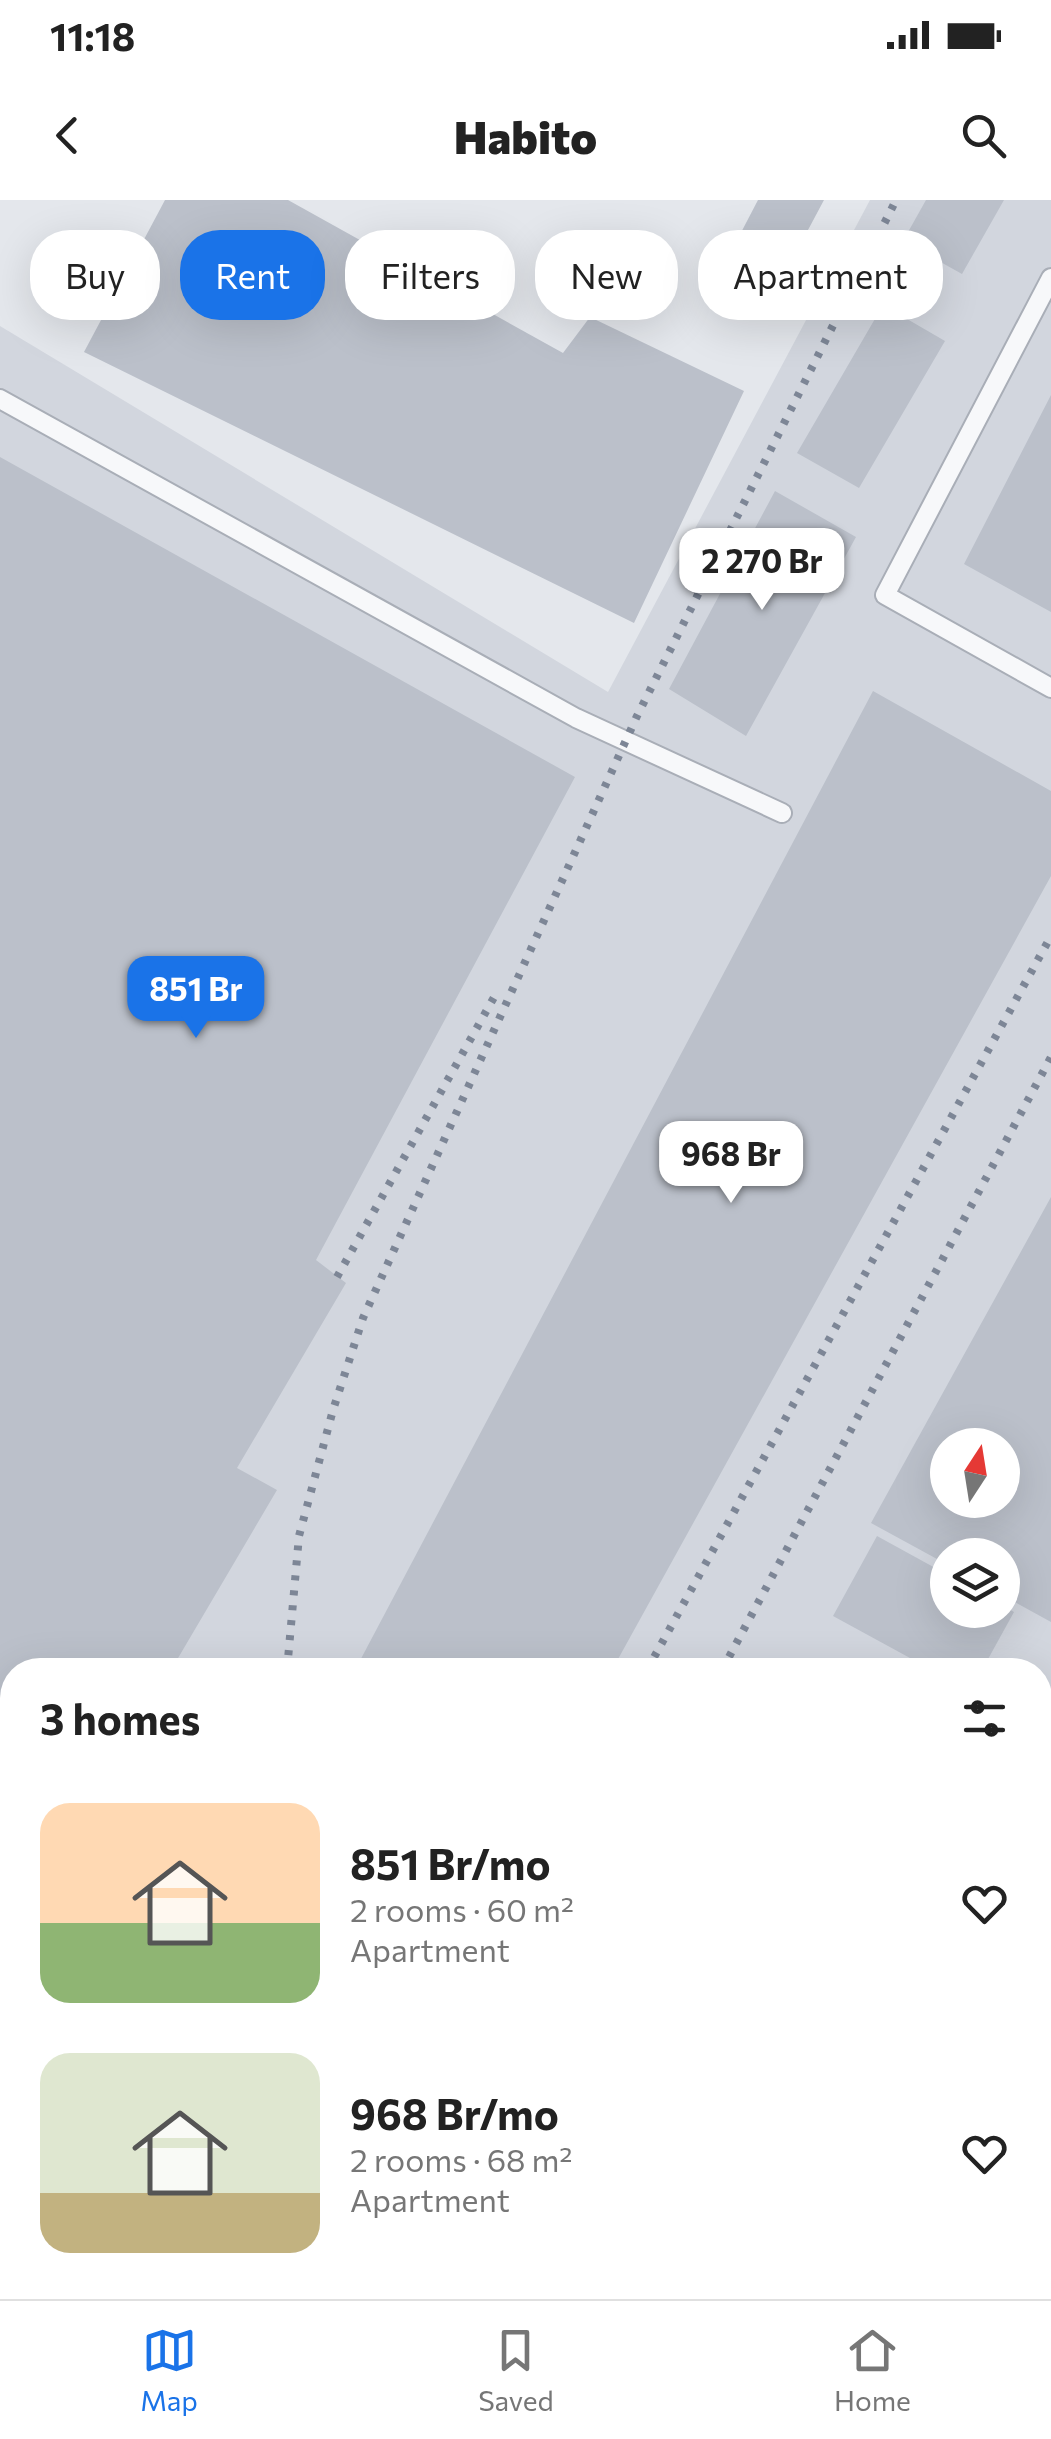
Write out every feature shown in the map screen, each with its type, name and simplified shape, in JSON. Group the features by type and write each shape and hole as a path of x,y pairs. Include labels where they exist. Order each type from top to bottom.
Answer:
{"lane":[{"path":"1051,278 885,595 1051,688"},
{"path":"0,399 576,718 782,813"}],"shaded area":[{"path":"870,200 1051,200 1051,1658 0,1658 0,326 608,692 806,320 943,320 943,230 854,230"}],"building":[{"path":"165,200 288,200 345,232 345,320 504,320 563,353 588,320 596,320 744,391 634,623 84,352 101,320 160,320 160,230 149,230"},
{"path":"758,200 824,200 808,230 742,230"},
{"path":"926,200 1004,200 962,274 943,263 943,230 909,230"},
{"path":"874,320 909,320 945,341 859,488 797,453"},
{"path":"1051,395 1051,612 964,564"},
{"path":"0,457 575,777 316,1260 346,1283 237,1468 277,1490 178,1658 0,1658"},
{"path":"775,491 856,537 746,736 669,689"},
{"path":"873,691 1051,791 1051,876 619,1658 361,1658"},
{"path":"1051,1197 1051,1622 1020,1605 1020,1538 930,1538 930,1555 871,1523"},
{"path":"877,1536 930,1565 930,1628 1005,1628 989,1658 910,1658 833,1616"}],"railway":[{"path":"288,1658 299,1536 363,1318 637,716 896,200"},
{"path":"654,1658 1051,936"},
{"path":"337,1277 497,992"},
{"path":"728,1658 1051,1057"}]}
